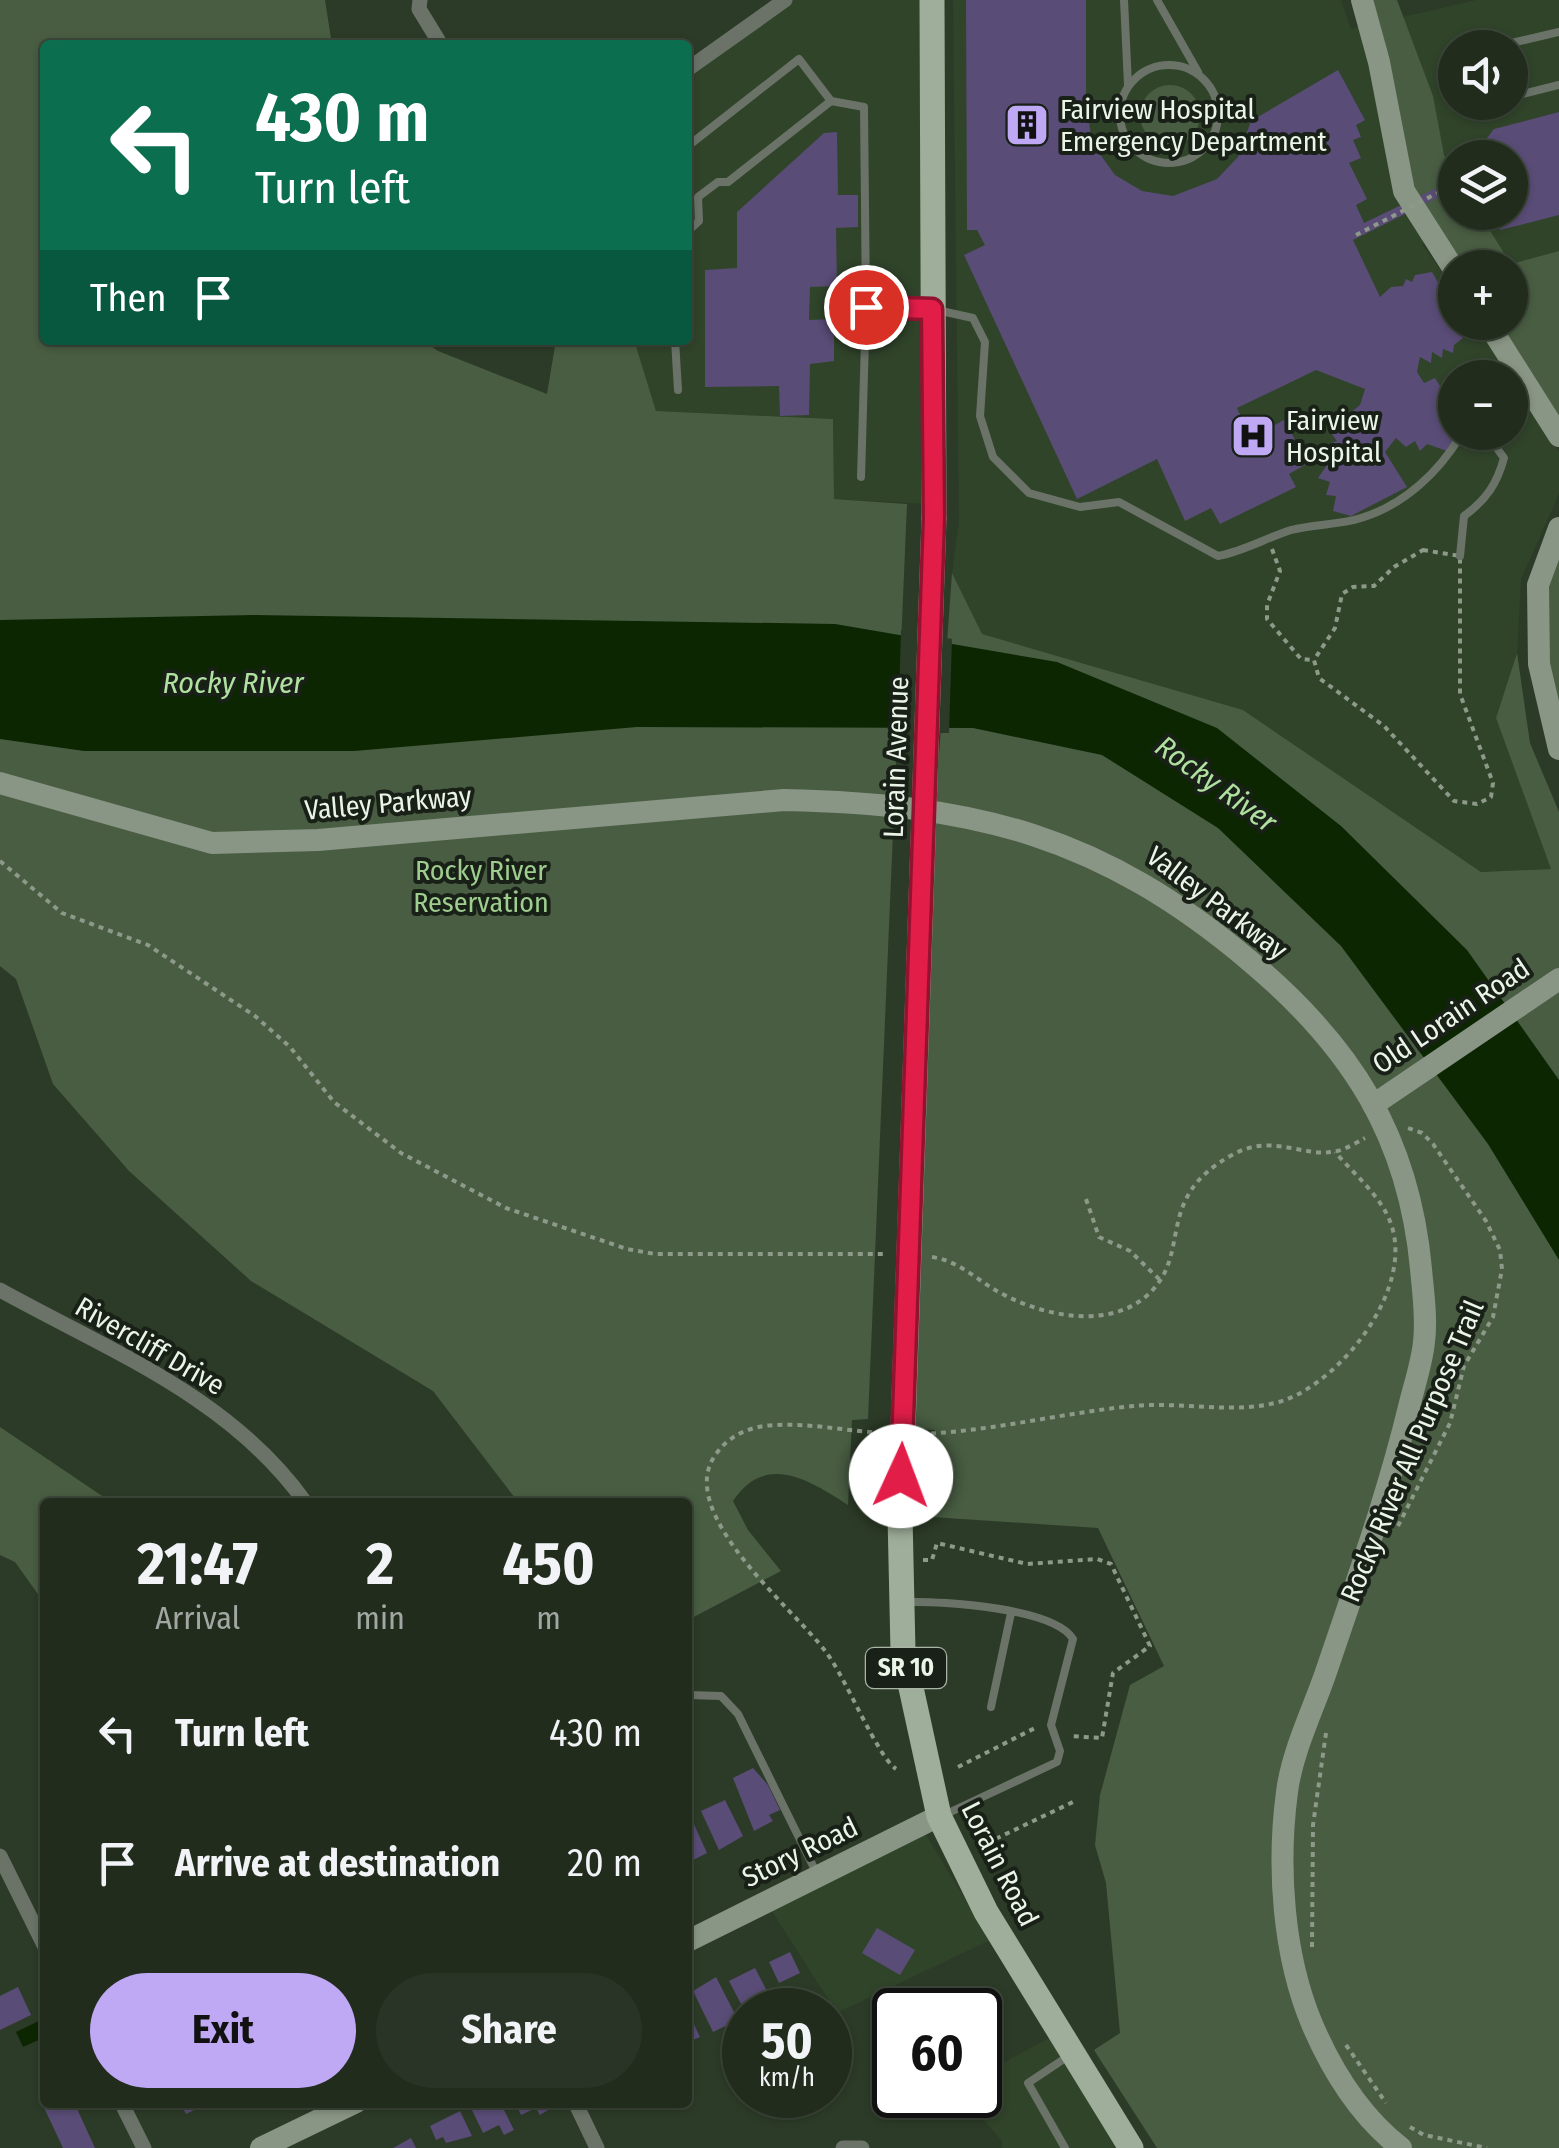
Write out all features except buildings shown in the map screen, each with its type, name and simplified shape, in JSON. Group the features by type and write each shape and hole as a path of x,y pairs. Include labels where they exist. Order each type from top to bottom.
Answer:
{"main road":[{"name":"Lorain Avenue","path":"900,1516 934,518 932,0"},
{"name":"Lorain Road","path":"900,1516 903,1651 940,1816 986,1912 1072,2053 1122,2145"}],"street":[{"path":"420,0 424,19 438,40"},
{"path":"692,67 785,0"},
{"path":"1362,0 1380,62 1404,190 1442,250"},
{"path":"1499,340 1559,436"},
{"path":"1559,528 1538,585 1540,664 1559,749"},
{"name":"Valley Parkway","path":"0,783 212,843 318,840 784,800 853,802 964,814 1038,834 1120,868 1221,936 1322,1031 1376,1103 1404,1170 1418,1232 1424,1342 1397,1459 1287,1789 1284,1860 1298,1990 1339,2079 1384,2135 1404,2137"},
{"name":"Old Lorain Road","path":"1376,1103 1552,983"},
{"name":"Rivercliff Drive","path":"0,1290 214,1409 262,1452 302,1498"},
{"name":"Story Road","path":"692,1939 940,1816"},
{"path":"0,1856 8,1890 40,1940"},
{"path":"124,2108 144,2148"},
{"path":"261,2148 344,2108"},
{"path":"578,2108 597,2148"},
{"path":"843,2148 862,2148"}],"lane":[{"path":"1124,0 1128,86 1120,118 1132,147 1160,163 1176,164 1204,149 1218,120 1217,104 1157,0"},
{"path":"1528,39 1559,32"},
{"path":"692,143 800,59 830,101 864,106 866,307 860,477"},
{"path":"1128,86 1139,75 1170,65 1200,76"},
{"path":"1528,93 1559,85"},
{"path":"692,227 699,221 698,197 718,182 728,182 830,101"},
{"path":"866,307 932,309 972,318 985,342 980,416 993,457 1029,493 1080,507 1119,502 1218,556 1292,530 1362,518 1392,505 1441,467 1452,450"},
{"path":"674,345 678,390"},
{"path":"1460,556 1464,516 1482,502 1498,480 1504,458 1498,450"},
{"path":"901,1602 965,1605 1053,1620 1074,1640 1051,1725 1060,1756 1057,1762 940,1816"},
{"path":"990,1707 1011,1613"},
{"path":"692,1695 721,1696 738,1714 818,1876"},
{"path":"1065,2148 1028,2084 1072,2053"}],"path":[{"path":"1356,234 1438,193"},
{"path":"1268,541 1280,571 1267,605 1268,619 1301,659 1314,660"},
{"path":"1424,550 1460,556 1460,694 1494,783 1491,797 1477,804 1454,801 1384,726 1319,678 1314,660 1335,628 1342,594 1353,588 1374,586 1394,567 1424,550"},
{"path":"0,861 62,912 148,945 208,984 290,1047 334,1102 362,1127 506,1208 626,1250 655,1254 903,1254"},
{"name":"Rocky River All Purpose Trail","path":"1396,1532 1450,1423 1464,1366 1493,1316 1502,1269 1500,1250 1486,1221 1433,1144 1409,1128"},
{"path":"918,1255 942,1258 1015,1300 1105,1318 1126,1310 1160,1280 1182,1200 1207,1172 1249,1147 1271,1144 1335,1152 1376,1134"},
{"path":"919,1434 1023,1426 1133,1406 1260,1406 1286,1399 1339,1368 1379,1311 1395,1245 1382,1207 1335,1152"},
{"path":"1086,1199 1099,1237 1130,1251 1160,1280"},
{"path":"884,1433 777,1424 752,1428 721,1446 708,1464 704,1482 718,1525 826,1652 847,1682 883,1755 896,1769"},
{"path":"923,1560 932,1560 938,1544 1027,1564 1097,1559 1111,1564 1150,1646 1112,1672 1102,1738 1064,1735"},
{"path":"958,1766 1037,1727"},
{"path":"1312,1950 1313,1824 1327,1732"},
{"path":"987,1843 1073,1802"},
{"path":"1341,2036 1389,2107"},
{"path":"1404,2137 1424,2135 1487,2148"}],"shaded area":[{"path":"778,0 928,0 930,504 834,499 833,419 656,411 636,345 692,345 692,66"},
{"name":"Fairview Hospital","path":"953,0 1341,0 1351,29 1476,0 1559,0 1559,284 1529,294 1528,250 1502,250 1490,230 1528,230 1528,140 1438,140 1438,230 1452,230 1422,244 1438,266 1438,340 1489,340 1501,360 1438,360 1438,450 1528,450 1528,403 1559,452 1559,494 1521,579 1517,653 1496,718 1552,869 1481,872 1243,710 981,634 952,573 959,521"},
{"path":"926,1835 990,1940 889,1988 872,1988 872,1996 852,2006 852,1988 821,1988 770,1908"},
{"path":"1053,2036 1122,2148 1002,2148 1002,2141 982,2118 1002,2118 1002,2063"}],"green space":[{"name":"Rocky River Reservation","path":"0,0 325,0 331,40 40,40 40,345 429,345 547,394 555,345 636,345 656,411 833,419 834,499 907,504 868,1419 852,1420 848,1505 788,1475 759,1477 746,1486 733,1501 748,1530 781,1571 692,1618 692,1498 515,1498 433,1391 251,1281 129,1171 53,1084 16,979 0,966"},
{"path":"1370,0 1397,0 1433,96 1441,140 1438,140 1438,230 1490,230 1502,250 1438,250 1438,254 1404,195"},
{"path":"1170,85 1191,94 1200,115 1191,136 1170,145 1149,136 1140,115 1149,94"},
{"path":"1559,251 1559,427 1528,384 1528,360 1511,360 1496,340 1528,340 1528,259"},
{"path":"1559,529 1559,749 1532,583"},
{"path":"952,573 982,634 1243,710 1481,872 1551,869 1496,718 1517,653 1530,743 1559,812 1559,2148 1157,2148 1094,2050 1120,2033 1106,1883 1095,1845 1100,1795 1130,1685 1164,1666 1098,1528 932,1517 935,1430 891,1427"},
{"path":"0,1427 105,1498 40,1498 40,1597 15,1562 0,1555"}],"water":[{"name":"Rocky River","path":"254,615 835,624 1057,662 1217,728 1341,826 1467,950 1559,1080 1559,1260 1488,1144 1341,946 1218,828 1102,755 973,728 637,727 354,751 84,751 0,739 0,620"},
{"path":"40,2020 40,2039 23,2047 16,2032"}],"pier":[{"path":"901,630 952,639 949,733 898,733"}],"place":[{"name":"Fairview Hospital Emergency Department","path":"1027,125"},
{"name":"Fairview Hospital","path":"1253,436"}],"route":[{"path":"866,307 932,309 934,518 901,1476"}]}
